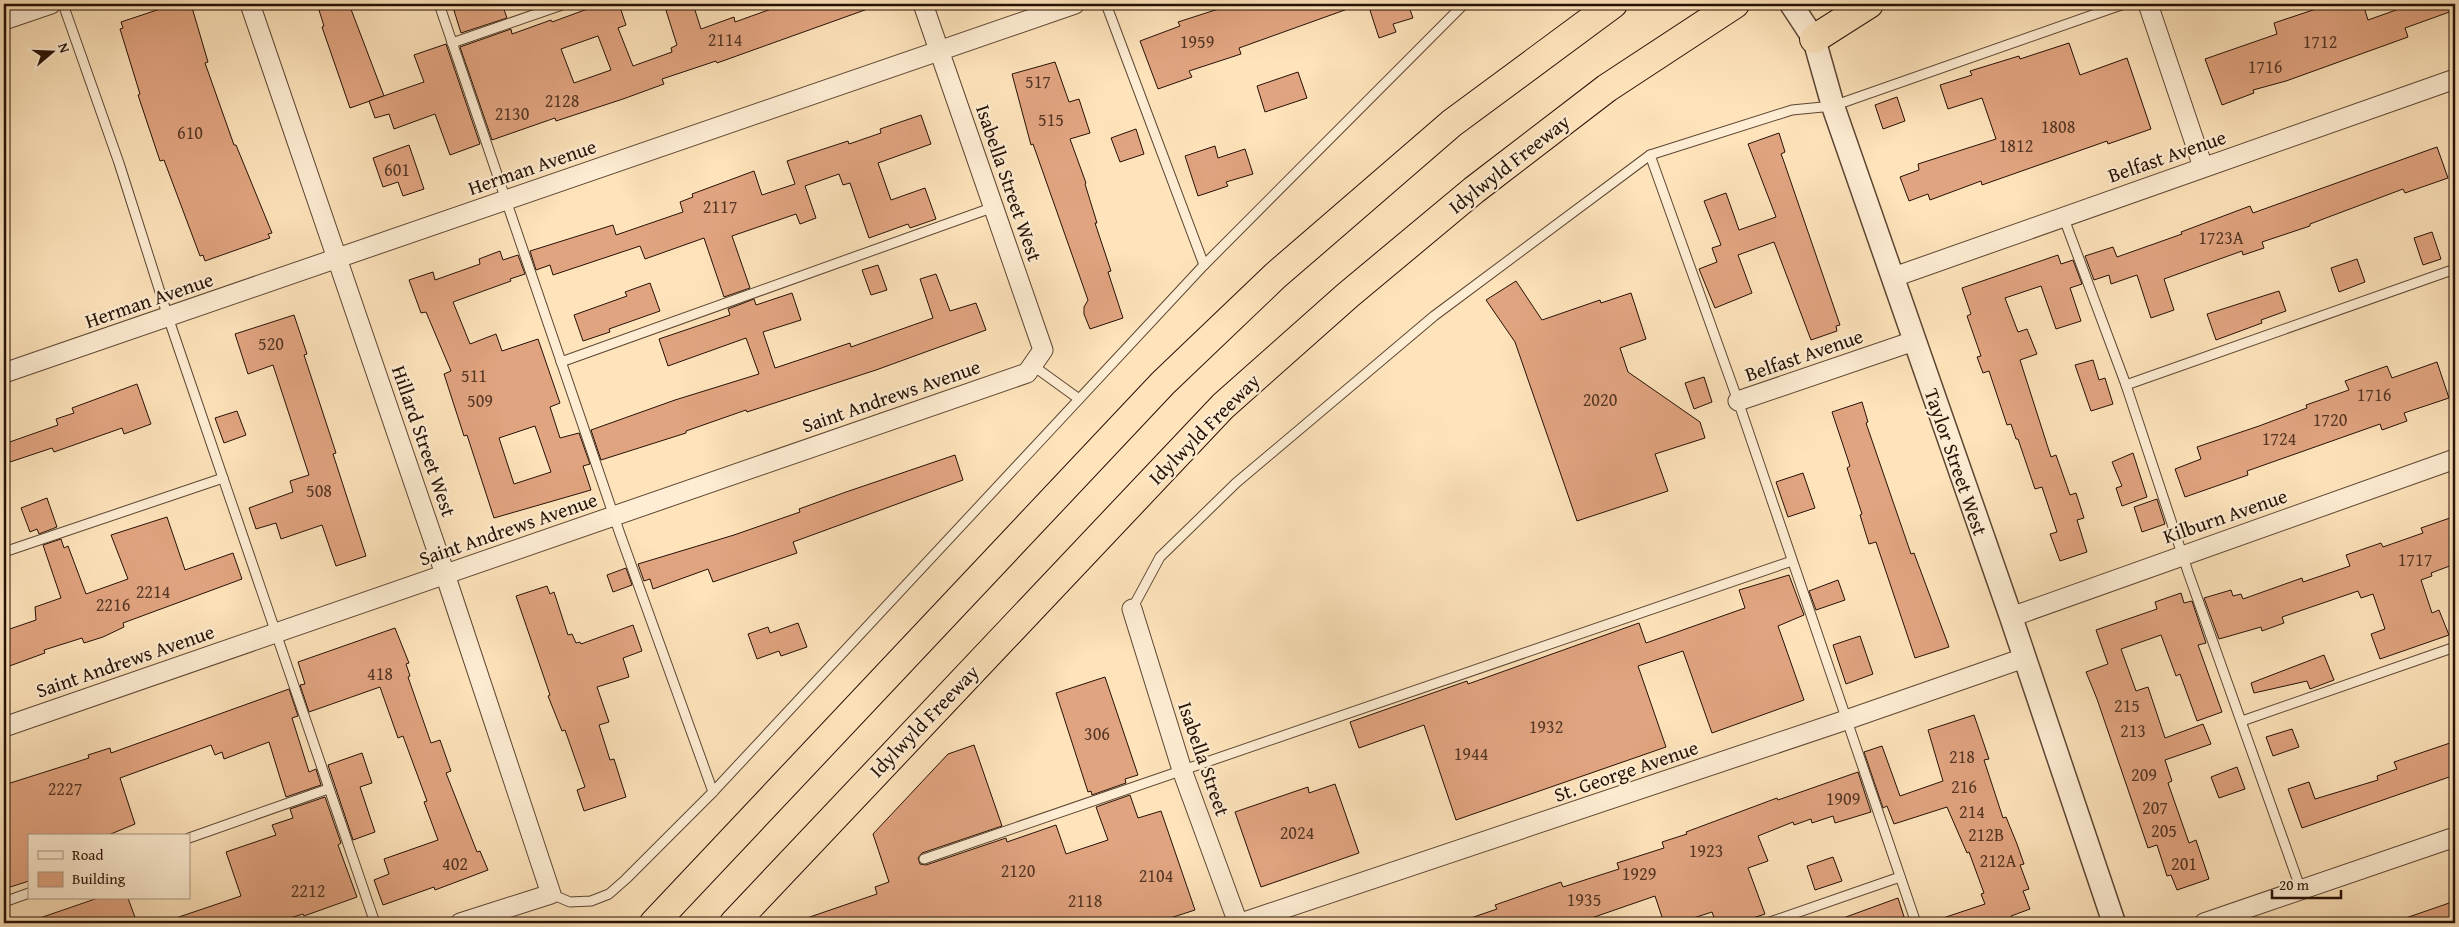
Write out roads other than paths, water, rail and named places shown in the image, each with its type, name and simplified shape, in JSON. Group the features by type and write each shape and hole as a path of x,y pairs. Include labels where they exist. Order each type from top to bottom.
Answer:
{"highway":[{"path":"654,923 1163,383 1275,276 1452,123 1613,4"},
{"name":"Idylwyld Freeway","path":"734,923 1223,406 1348,295 1474,190 1607,88 1694,29 1735,4"},
{"path":"1814,39 1869,4"}],"street":[{"path":"4,20 51,4"},
{"name":"Hillard Street West","path":"250,4 446,574 551,894"},
{"name":"Isabella Street West","path":"924,4 1042,350 1030,369"},
{"name":"Herman Avenue","path":"4,373 338,259 939,49 1075,4"},
{"name":"Taylor Street West","path":"1791,4 1814,39 1833,106 1894,276 1914,341 2011,617 2114,923"},
{"path":"2148,4 2203,167"},
{"name":"Belfast Avenue","path":"1894,276 2455,79"},
{"name":"Belfast Avenue","path":"1738,401 1914,341"},
{"name":"Saint Andrews Avenue","path":"4,727 614,516 1030,369"},
{"name":"Kilburn Avenue","path":"2011,617 2455,459"},
{"name":"Isabella Street","path":"1132,608 1182,770 1240,923"},
{"name":"St. George Avenue","path":"1240,923 1846,720 2024,658"},
{"path":"2204,923 2455,837"},
{"path":"460,923 551,894"}],"lane":[{"path":"63,4 119,162 168,317 375,923"},
{"path":"439,4 614,516 713,792"},
{"path":"452,43 565,4"},
{"path":"1106,4 1204,265"},
{"path":"551,894 578,902 591,901 609,894 713,792 1204,265 1464,4"},
{"path":"1132,608 1160,557 1236,483 1434,316 1650,155 1792,110 1833,106 2124,4"},
{"path":"1650,155 1738,401 1916,923"},
{"path":"561,362 994,207"},
{"path":"2063,216 2126,385 2182,555 2301,890"},
{"path":"2126,385 2455,269"},
{"path":"1030,369 1079,399"},
{"path":"4,552 223,478"},
{"path":"924,859 1792,560"},
{"path":"2242,721 2455,647"},
{"path":"190,838 328,789"},
{"path":"1767,923 1900,877"},
{"path":"4,902 28,893"}]}
